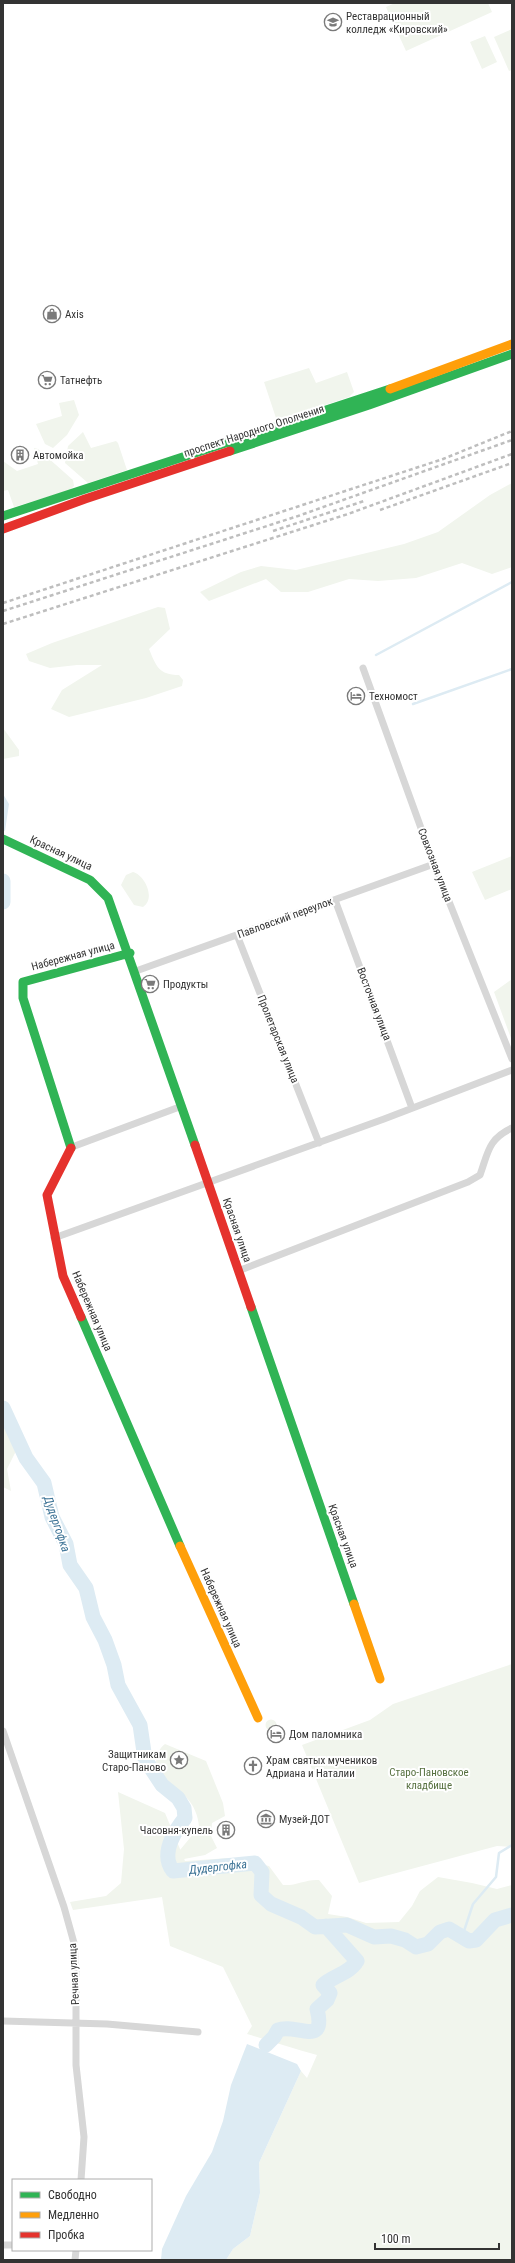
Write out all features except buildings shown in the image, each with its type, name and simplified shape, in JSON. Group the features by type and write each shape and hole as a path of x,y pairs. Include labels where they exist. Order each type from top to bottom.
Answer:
{"street":[{"name":"проспект Народного Ополчения","path":"3,516 246,438 366,397 512,344"},
{"name":"проспект Народного Ополчения","path":"3,529 85,499 369,406 512,354"},
{"name":"Совхозная улица","path":"363,668 434,864 512,1059"},
{"name":"Красная улица","path":"6,841 90,880 108,898 130,953 207,1182 380,1679"},
{"name":"Павловский переулок","path":"136,971 434,864"},
{"name":"Восточная улица","path":"335,900 412,1108"},
{"name":"Пролетарская улица","path":"237,935 319,1143"},
{"name":"Набережная улица","path":"130,953 23,982 23,998 72,1147 47,1195 54,1238 63,1276 219,1635 258,1718"},
{"path":"54,1238 319,1143 512,1070"},
{"path":"72,1147 182,1106"},
{"path":"238,1271 468,1182 480,1175 489,1147 495,1139 512,1128"},
{"name":"Речная улица","path":"3,1731 67,1917 74,1943 76,1969 76,2065 84,2137 81,2179"},
{"path":"3,2021 137,2026 198,2032"}],"green space":[{"path":"395,3 488,3 492,12 406,51 386,7"},
{"path":"512,29 512,70 509,71 494,37"},
{"path":"485,36 497,62 482,69 470,42"},
{"path":"309,368 316,383 347,372 354,392 349,397 277,421 264,382"},
{"path":"74,400 79,415 67,435 53,448 45,444 36,424 62,416 59,403"},
{"path":"83,432 91,448 116,441 127,470 88,483 65,463 68,446"},
{"path":"34,448 38,449 73,480 74,486 70,490 14,507 8,490 3,491 3,461 17,471 38,464"},
{"path":"512,483 512,567 492,574 462,563 416,578 378,581 349,579 308,592 281,592 266,579 209,601 200,592 241,572 261,566 296,570 404,544 438,532 490,495"},
{"path":"158,607 165,608 170,629 149,649 156,665 167,673 179,675 183,680 182,686 146,698 69,717 51,709 62,690 102,665 77,665 50,668 29,661 26,654 52,643"},
{"path":"3,728 19,750 19,756 3,759"},
{"path":"512,856 512,889 485,900 472,872"},
{"path":"133,872 145,882 149,893 149,899 143,907 134,905 121,885 126,875"},
{"path":"512,979 512,1041 494,992"},
{"path":"3,1416 18,1447 7,1469 11,1491 3,1487"},
{"name":"Старо-Пановское кладбище","path":"512,1664 512,1847 497,1846 359,1883 302,1745 370,1720 393,1704"},
{"path":"269,1720 273,1720 275,1721 275,1729 269,1730 266,1727 266,1723"},
{"path":"165,1744 206,1761 223,1803 225,1816 212,1823 211,1836 217,1848 205,1855 184,1859 180,1850 199,1827 197,1814 188,1799 183,1794 169,1786 159,1775 156,1758 161,1748"},
{"path":"118,1792 165,1813 185,1861 229,1858 269,1866 283,1885 310,1880 319,1880 332,1896 328,1914 347,1917 366,1923 399,1922 412,1906 420,1891 438,1877 497,1889 512,1885 512,2260 226,2260 233,2249 250,2236 260,2193 259,2163 301,2071 307,2078 317,2055 247,2034 252,2026 223,1967 170,1946 162,1897 73,1910 70,1902 106,1896 121,1883 124,1849"}],"shaded area":[{"path":"3,794 9,804 5,831 3,830"},
{"path":"247,2044 297,2064 301,2071 259,2163 260,2193 250,2236 233,2249 226,2260 161,2260 162,2249 186,2196 212,2152 223,2121 231,2085"}],"waterway":[{"path":"376,655 512,582"},
{"path":"413,704 512,669"},
{"name":"Дудергофка","path":"3,881 3,902"},
{"name":"Дудергофка","path":"3,1408 26,1458 44,1483 52,1517 66,1544 70,1565 86,1588 93,1617 105,1640 114,1665 118,1685 140,1725 145,1759 162,1785 178,1798 184,1808 185,1818 173,1836 168,1850 169,1864 173,1871 255,1863 262,1872 261,1895 271,1904 301,1917 315,1927 347,1925 374,1937 391,1936 405,1940 416,1947 428,1944 440,1932 449,1929 469,1941 476,1940 495,1920 512,1915"},
{"path":"462,1937 473,1904 496,1877 499,1853 512,1845"},
{"name":"Дудергофка","path":"266,2045 274,2037 278,2030 293,2029 308,2032 314,2031 318,2028 319,2021 317,2009 327,2000 330,1993 323,1985 350,1969 357,1961 326,1926"}],"railway":[{"path":"3,603 443,459 512,431"},
{"path":"3,611 298,516 512,440"},
{"path":"3,624 348,514 512,454"},
{"path":"380,510 512,463"},
{"path":"273,531 364,501"}],"traffic: fast":[{"path":"230,451 369,405 512,354"},
{"path":"3,516 390,389"},
{"path":"3,839 90,880 108,898 195,1145"},
{"path":"71,1148 23,998 23,982 130,953"},
{"path":"251,1307 354,1604"},
{"path":"81,1317 180,1546"}],"traffic: slow":[{"path":"390,389 512,344"},
{"path":"180,1546 258,1718"},
{"path":"354,1604 380,1679"}],"traffic: jam":[{"path":"3,529 85,499 230,451"},
{"path":"195,1145 251,1307"},
{"path":"71,1148 47,1195 63,1276 81,1317"}],"place":[{"name":"Реставрационный колледж «Кировский»","path":"333,22"},
{"name":"Axis","path":"52,314"},
{"name":"Татнефть","path":"47,380"},
{"name":"Автомойка","path":"20,455"},
{"name":"Техномост","path":"356,696"},
{"name":"Продукты","path":"150,984"},
{"name":"Дом паломника","path":"276,1734"},
{"name":"Защитникам Старо-Паново","path":"179,1760"},
{"name":"Храм святых мучеников Адриана и Наталии","path":"253,1766"},
{"name":"Музей-ДОТ","path":"266,1819"},
{"name":"Часовня-купель","path":"226,1830"}]}
